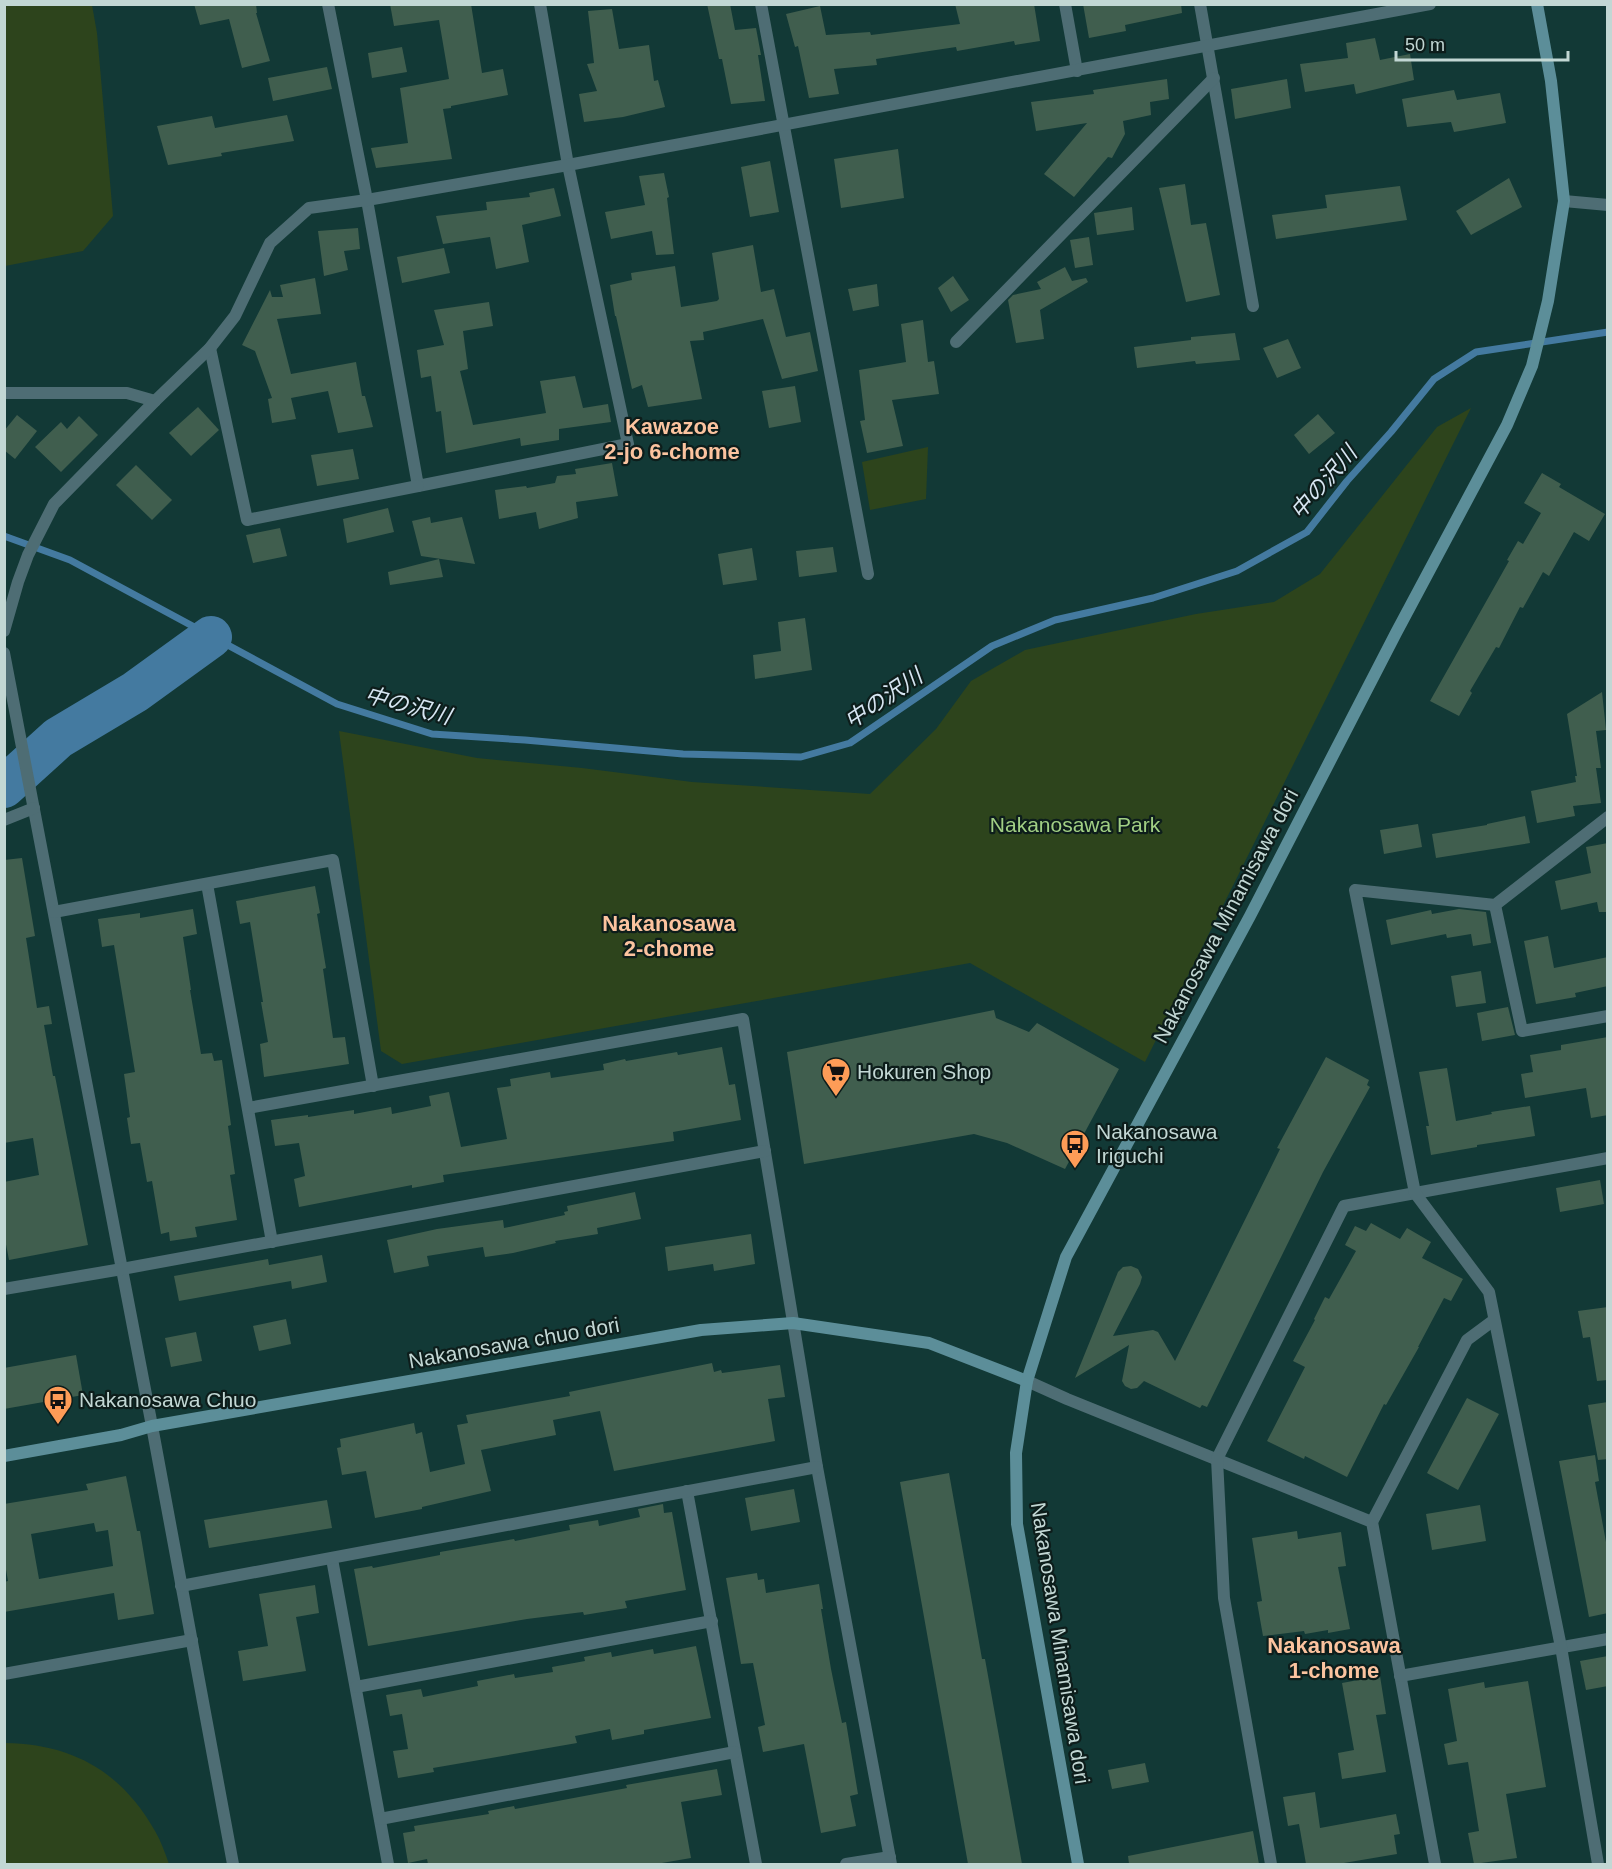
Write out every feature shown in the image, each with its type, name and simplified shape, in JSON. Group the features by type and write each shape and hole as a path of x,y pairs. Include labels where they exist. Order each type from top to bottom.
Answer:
{"street":[{"path":"328,4 367,200 418,486"},
{"path":"210,348 247,520 628,444 568,165 540,4"},
{"path":"761,4 868,574"},
{"path":"1065,4 1077,71"},
{"path":"1200,4 1253,306"},
{"path":"4,631 28,555 54,504 154,401 210,348 235,316 270,243 309,208 568,165 1430,4"},
{"name":"Nakanosawa Minamisawa dori","path":"1078,1864 1017,1524 1016,1453 1027,1381 1066,1257 1250,916 1396,633 1507,425 1532,366 1548,301 1564,201 1551,81 1537,4"},
{"path":"956,342 1214,78"},
{"path":"1564,201 1608,205"},
{"path":"4,393 126,393 154,401"},
{"path":"4,652 233,1864"},
{"path":"4,820 34,808"},
{"path":"1598,1864 1561,1647 1488,1292 1415,1193 1355,890 1495,905 1608,818"},
{"path":"54,912 333,860 373,1086"},
{"path":"207,884 272,1242"},
{"path":"1495,905 1522,1031 1608,1016"},
{"path":"248,1108 743,1019 817,1467 890,1861 846,1864"},
{"path":"4,1289 765,1151"},
{"path":"1271,1864 1224,1598 1217,1459 1344,1206 1608,1158"},
{"path":"1435,1864 1372,1522 1467,1340 1494,1320"},
{"name":"Nakanosawa chuo dori","path":"4,1456 121,1435 152,1426 701,1330 793,1323 929,1343 1027,1381"},
{"path":"1027,1381 1372,1522"},
{"path":"181,1586 817,1467"},
{"path":"687,1491 756,1864"},
{"path":"332,1559 388,1864"},
{"path":"356,1687 712,1622"},
{"path":"1400,1676 1608,1639"},
{"path":"4,1674 192,1640"},
{"path":"380,1819 735,1752"}],"green space":[{"path":"5,4 92,5 97,33 113,216 83,251 5,266"},
{"name":"Nakanosawa Park","path":"1471,408 1145,1062 970,963 402,1064 381,1051 339,731 477,758 692,782 870,794 936,729 971,681 1025,650 1196,614 1274,602 1320,574 1437,427"},
{"path":"928,447 926,499 870,510 862,462"},
{"path":"5,1743 52,1749 73,1755 110,1777 142,1810 163,1847 169,1864 5,1864"}],"building":[{"path":"194,4 256,4 256,13 270,61 242,68 229,19 200,25"},
{"path":"390,4 471,4 482,73 503,69 508,95 443,109 452,159 376,168 371,148 408,143 400,88 449,79 439,20 394,26"},
{"path":"707,4 730,4 735,30 756,28 765,101 731,104"},
{"path":"955,4 1034,4 1040,41 1015,45 1014,41 957,51 956,47 876,59 877,65 834,69 839,94 809,98 798,46 795,47 786,14 820,6 826,35 870,32 871,35 960,24"},
{"path":"1083,4 1181,4 1182,13 1125,25 1126,31 1089,38"},
{"path":"612,9 619,49 649,45 654,81 658,80 665,107 623,117 584,122 579,94 597,91 587,64 594,63 588,11"},
{"path":"1375,38 1380,60 1410,54 1414,80 1356,94 1354,84 1305,92 1300,64 1348,58 1346,43"},
{"path":"402,47 407,72 372,78 368,53"},
{"path":"327,67 332,89 273,101 268,78"},
{"path":"1167,79 1169,99 1150,102 1151,115 1123,121 1125,134 1112,158 1108,157 1074,197 1044,174 1087,123 1036,131 1031,102 1094,94 1093,90"},
{"path":"1287,79 1291,108 1235,119 1231,89"},
{"path":"1454,90 1457,100 1500,93 1506,123 1454,132 1451,122 1407,127 1402,99"},
{"path":"287,115 294,141 221,153 222,156 168,165 157,126 212,116 215,128"},
{"path":"898,149 904,198 841,208 834,159"},
{"path":"770,161 779,212 750,217 741,167"},
{"path":"664,173 669,197 667,198 674,254 656,255 652,231 611,239 605,212 645,205 639,176"},
{"path":"1509,178 1522,207 1471,235 1456,211"},
{"path":"1185,184 1191,225 1206,223 1220,295 1186,302 1159,188"},
{"path":"1400,186 1407,220 1276,239 1272,215 1327,208 1325,195"},
{"path":"554,188 561,216 522,225 529,262 496,269 490,237 443,244 436,216 487,210 486,202 530,197 529,193"},
{"path":"1132,207 1134,230 1097,235 1094,213"},
{"path":"358,228 360,249 344,251 348,270 324,276 318,231"},
{"path":"1089,237 1093,265 1075,268 1070,240"},
{"path":"753,245 761,292 774,289 786,337 810,332 818,371 782,379 763,319 703,332 704,340 690,341 702,399 648,407 642,385 632,389 610,285 632,280 631,273 675,266 681,307 717,301 719,299 712,253"},
{"path":"444,248 450,273 402,283 397,257"},
{"path":"1065,267 1072,281 1086,278 1088,282 1040,310 1044,339 1016,343 1008,300 1013,295 1041,289 1037,282"},
{"path":"953,276 969,300 951,312 938,288"},
{"path":"315,278 321,314 277,319 291,374 356,362 362,396 365,396 373,427 338,433 328,391 291,398 296,419 272,423 268,399 272,398 255,351 242,345 270,290 272,297 283,297 280,285"},
{"path":"877,284 879,306 853,311 848,289"},
{"path":"489,302 493,326 463,331 468,369 460,371 473,425 546,413 540,381 575,376 583,408 608,404 611,422 559,429 559,440 521,446 520,438 446,453 441,411 436,412 431,376 421,378 417,350 444,345 434,310"},
{"path":"923,320 928,362 934,361 939,394 892,400 903,446 867,453 860,421 865,420 859,370 906,362 901,324"},
{"path":"1235,333 1240,360 1196,364 1195,361 1137,368 1134,347 1191,340 1191,337"},
{"path":"1288,339 1301,368 1277,378 1263,348"},
{"path":"795,386 801,422 769,428 762,391"},
{"path":"198,407 219,430 191,456 169,433"},
{"path":"1318,414 1335,433 1309,454 1294,435"},
{"path":"17,415 37,431 15,459 4,450 4,431"},
{"path":"79,416 98,435 61,472 35,447 61,422 67,429"},
{"path":"353,449 359,479 317,486 311,455"},
{"path":"612,463 618,496 576,502 578,518 539,529 536,512 499,519 495,490 555,483 557,476 576,474 575,469"},
{"path":"136,465 172,500 152,520 116,485"},
{"path":"1542,473 1561,484 1559,487 1605,514 1589,541 1574,532 1549,576 1543,572 1523,608 1520,607 1499,648 1496,647 1470,691 1472,693 1459,716 1430,701 1518,541 1523,544 1541,513 1524,503"},
{"path":"388,508 394,532 347,543 343,519"},
{"path":"430,517 431,523 462,517 475,564 421,556 412,521"},
{"path":"280,528 287,556 253,563 246,535"},
{"path":"833,547 837,572 799,577 796,551"},
{"path":"752,548 757,580 723,585 718,554"},
{"path":"439,559 443,577 390,585 388,572"},
{"path":"805,618 812,670 755,679 753,655 781,651 778,622"},
{"path":"1602,692 1606,730 1596,731 1601,768 1596,768 1601,803 1573,806 1575,816 1537,823 1531,791 1576,782 1567,714"},
{"path":"1525,816 1530,843 1436,858 1432,834"},
{"path":"1418,824 1422,847 1384,854 1380,830"},
{"path":"1608,843 1608,912 1599,912 1597,902 1561,910 1555,881 1591,873 1586,847"},
{"path":"22,858 35,936 26,938 37,1008 49,1006 52,1024 44,1025 88,1245 9,1260 4,1234 4,1182 39,1175 33,1138 4,1143 4,860"},
{"path":"315,886 326,968 323,969 333,1038 345,1037 349,1064 264,1077 260,1044 268,1042 261,1002 263,1002 250,922 240,924 236,901"},
{"path":"193,909 197,934 183,937 190,990 201,1054 212,1053 214,1061 222,1060 231,1125 228,1126 235,1174 230,1175 237,1220 195,1227 197,1237 170,1241 169,1232 161,1234 152,1181 147,1182 140,1143 131,1144 124,1074 135,1072 114,945 102,947 98,919 140,913 140,918"},
{"path":"1459,909 1486,912 1491,943 1473,946 1471,934 1447,938 1446,934 1391,945 1386,920 1431,910 1432,914"},
{"path":"1548,936 1554,968 1608,957 1608,986 1575,993 1576,997 1536,1004 1524,941"},
{"path":"1481,971 1486,1003 1456,1007 1451,976"},
{"path":"1508,1007 1515,1035 1482,1041 1477,1013"},
{"path":"994,1010 996,1018 1029,1032 1037,1023 1119,1069 1065,1169 1007,1143 974,1134 804,1164 787,1052"},
{"path":"1608,1037 1608,1115 1591,1118 1586,1088 1525,1098 1521,1074 1533,1072 1530,1055 1561,1050 1561,1045"},
{"path":"722,1047 729,1085 735,1084 741,1120 673,1132 674,1141 443,1175 444,1182 412,1188 412,1185 299,1207 294,1179 305,1176 299,1143 275,1146 271,1120 354,1110 354,1114 391,1107 392,1114 431,1106 429,1096 449,1092 461,1147 507,1139 497,1088 511,1086 510,1079 550,1072 551,1078 604,1070 603,1064 625,1059 626,1061 677,1052 678,1055"},
{"path":"1326,1057 1369,1080 1367,1085 1370,1087 1323,1172 1207,1407 1202,1405 1200,1408 1144,1381 1137,1388 1131,1389 1125,1386 1122,1381 1129,1345 1075,1378 1118,1272 1123,1267 1131,1266 1138,1269 1142,1277 1113,1336 1153,1330 1158,1332 1175,1361 1280,1149 1277,1148"},
{"path":"1447,1068 1456,1121 1492,1114 1491,1112 1530,1106 1535,1136 1431,1155 1426,1126 1429,1126 1419,1072"},
{"path":"1600,1180 1604,1204 1560,1212 1556,1188"},
{"path":"635,1192 641,1219 597,1228 598,1234 485,1257 483,1247 427,1256 429,1266 394,1273 387,1240 437,1229 503,1220 504,1228 565,1215 564,1212 568,1211 567,1206"},
{"path":"1371,1223 1400,1239 1407,1228 1431,1242 1422,1258 1463,1279 1451,1301 1444,1298 1419,1347 1386,1405 1384,1404 1347,1477 1305,1456 1304,1459 1267,1441 1305,1367 1293,1361 1325,1297 1329,1299 1356,1251 1345,1245 1355,1226 1366,1231"},
{"path":"751,1234 755,1264 714,1271 713,1264 668,1271 665,1247"},
{"path":"322,1255 327,1282 292,1289 291,1281 179,1301 174,1276 268,1259 269,1265"},
{"path":"1608,1307 1608,1380 1597,1381 1590,1337 1583,1338 1578,1311"},
{"path":"286,1319 291,1344 259,1351 253,1326"},
{"path":"196,1332 202,1361 171,1367 165,1338"},
{"path":"76,1355 83,1395 4,1409 4,1368"},
{"path":"712,1363 714,1372 721,1370 722,1373 780,1365 785,1397 768,1399 775,1441 614,1471 600,1411 553,1420 556,1435 481,1450 491,1491 422,1507 422,1509 375,1518 366,1471 342,1475 337,1448 341,1447 340,1439 414,1423 416,1434 422,1432 430,1472 465,1464 457,1425 468,1423 466,1415 570,1396 569,1392"},
{"path":"1467,1398 1499,1414 1458,1490 1427,1473"},
{"path":"1608,1402 1608,1459 1598,1460 1588,1405"},
{"path":"1595,1455 1599,1481 1595,1482 1608,1553 1608,1613 1589,1617 1559,1461"},
{"path":"949,1473 1022,1864 968,1864 900,1482"},
{"path":"126,1476 137,1531 140,1531 154,1614 118,1620 114,1593 4,1612 4,1582 8,1581 4,1558 4,1504 88,1490 86,1484","holes":["94,1523 96,1532 108,1530 113,1566 39,1579 31,1534"]},
{"path":"794,1489 800,1522 751,1531 745,1498"},
{"path":"327,1500 332,1528 209,1548 204,1520"},
{"path":"663,1504 664,1513 672,1512 686,1590 625,1601 627,1608 584,1615 583,1612 527,1619 368,1646 354,1569 372,1566 373,1568 440,1555 440,1552 570,1530 569,1525 598,1520 599,1526 640,1517 638,1509"},
{"path":"1480,1505 1486,1541 1432,1550 1426,1514"},
{"path":"1297,1531 1298,1539 1341,1532 1346,1566 1338,1567 1350,1629 1328,1633 1328,1630 1305,1634 1304,1631 1263,1636 1257,1602 1262,1601 1252,1538"},
{"path":"757,1573 758,1580 764,1579 766,1593 819,1584 831,1669 842,1723 846,1722 858,1794 850,1796 856,1826 821,1833 804,1744 763,1752 758,1727 765,1725 753,1663 741,1664 726,1578"},
{"path":"315,1585 319,1613 296,1617 306,1671 243,1681 238,1651 268,1646 259,1594"},
{"path":"696,1646 711,1718 644,1730 644,1734 612,1740 610,1729 575,1736 577,1743 433,1768 434,1772 398,1778 393,1751 408,1749 402,1714 390,1716 386,1695 421,1689 423,1697 478,1686 477,1681 514,1674 515,1678 553,1672 552,1667 585,1661 584,1657 611,1652 612,1657 653,1649 654,1654"},
{"path":"1608,1656 1608,1686 1586,1690 1580,1661"},
{"path":"1380,1676 1386,1714 1376,1715 1386,1772 1342,1779 1338,1753 1354,1750 1342,1683"},
{"path":"1528,1681 1546,1787 1506,1794 1517,1858 1474,1864 1468,1833 1479,1831 1468,1762 1448,1765 1444,1744 1457,1741 1448,1689 1484,1682 1485,1688"},
{"path":"1145,1763 1149,1782 1112,1789 1108,1770"},
{"path":"717,1769 722,1795 681,1802 691,1858 656,1864 428,1864 427,1859 408,1863 403,1833 415,1831 414,1826 489,1814 488,1811 514,1806 515,1809 627,1788 626,1785"},
{"path":"1315,1792 1320,1828 1396,1814 1400,1834 1394,1835 1397,1854 1338,1864 1306,1864 1299,1824 1288,1826 1283,1797"},
{"path":"1253,1831 1259,1864 1129,1864 1128,1856"}],"waterway":[{"name":"中の沢川","path":"4,536 70,560 337,704 432,734 683,754 801,757 850,743 992,646 1055,620 1153,598 1237,571 1307,532 1434,379 1476,352 1608,332"},
{"path":"4,787 58,738 135,692 211,637"}],"place":[{"name":"Hokuren Shop","path":"836,1098"},
{"name":"Nakanosawa Iriguchi","path":"1075,1170"},
{"name":"Nakanosawa Chuo","path":"58,1426"}],"district":[{"name":"Kawazoe 2-jo 6-chome","path":"672,438"},
{"name":"Nakanosawa 2-chome","path":"669,936"},
{"name":"Nakanosawa 1-chome","path":"1334,1658"}]}
